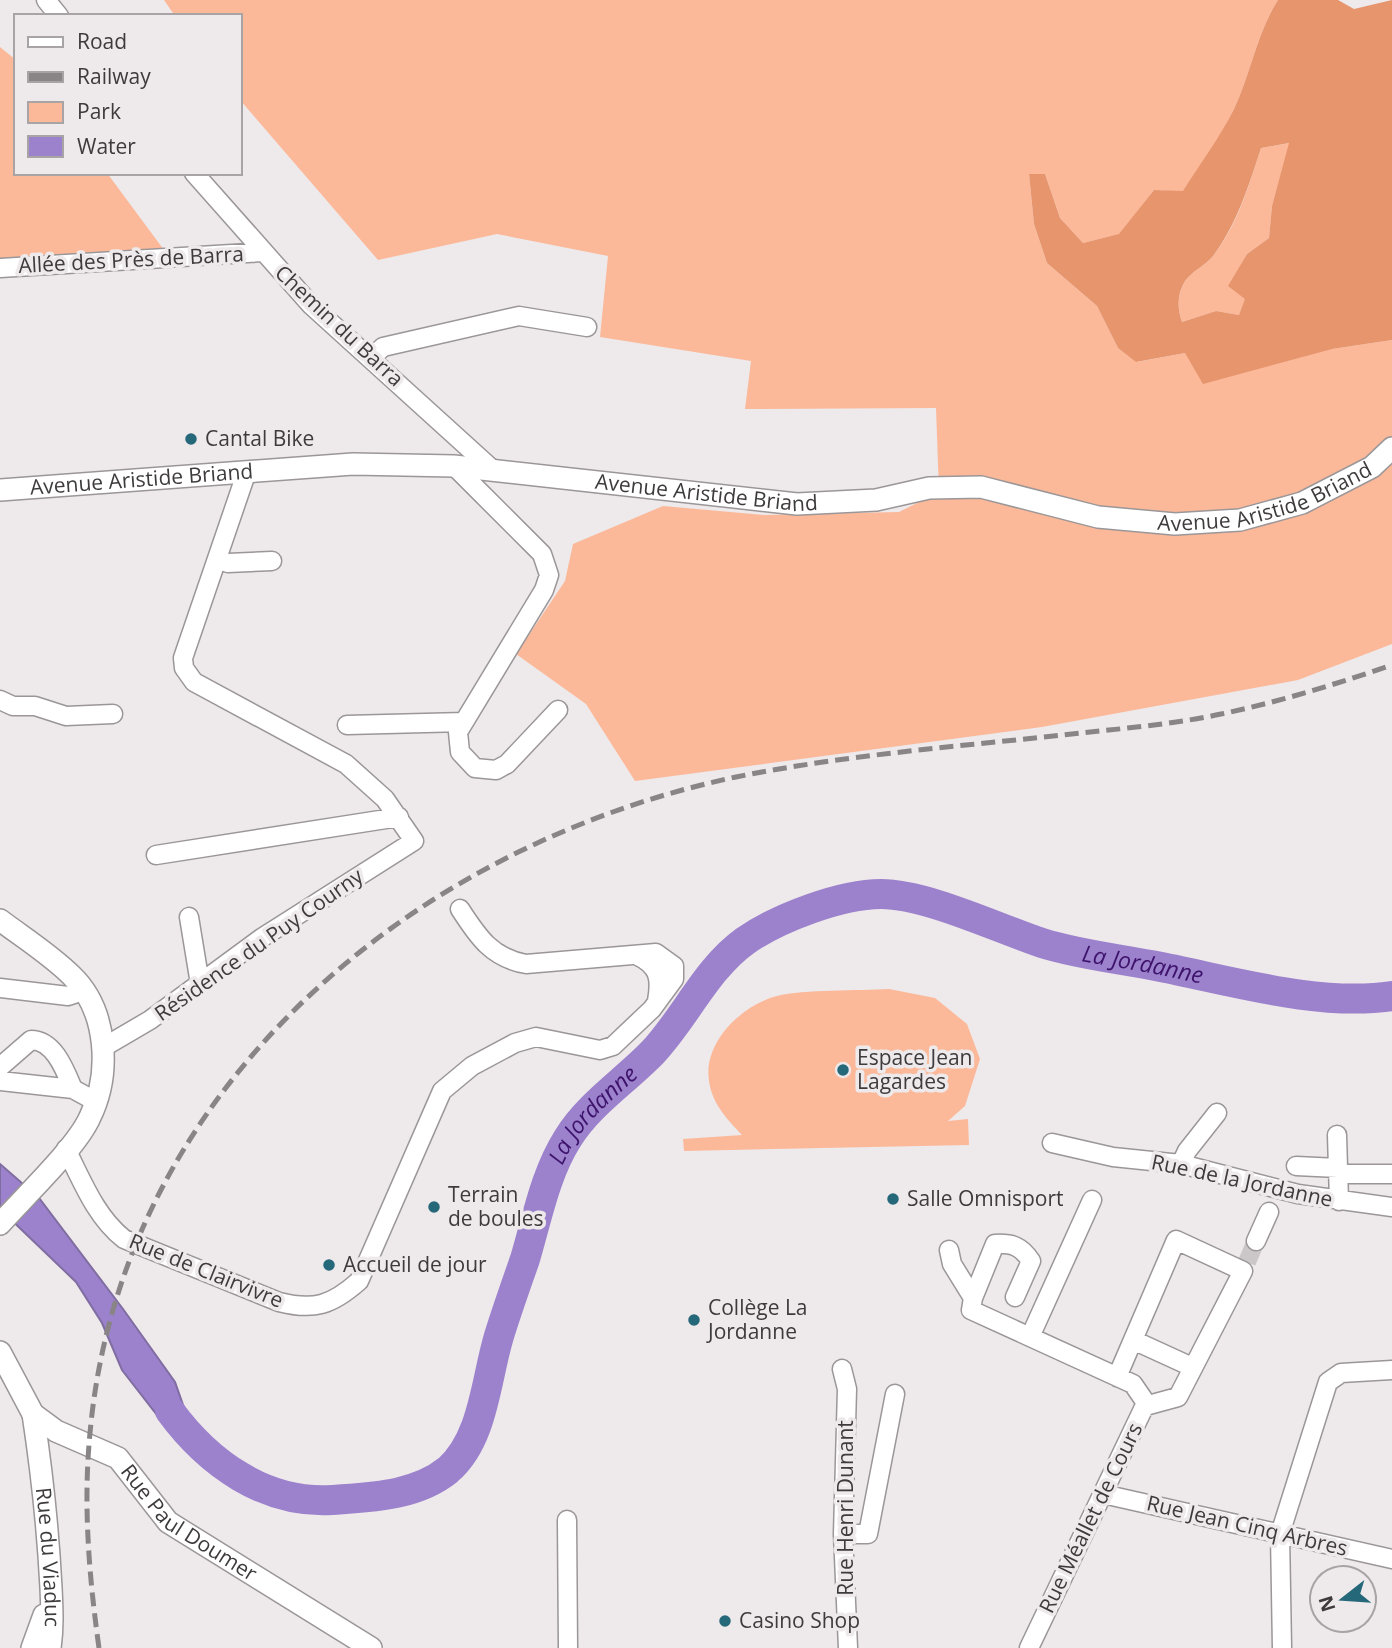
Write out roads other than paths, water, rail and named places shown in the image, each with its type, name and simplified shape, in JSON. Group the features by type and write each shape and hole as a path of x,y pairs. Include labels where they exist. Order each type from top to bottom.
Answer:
{"main road":[{"name":"Avenue Aristide Briand","path":"0,489 353,464 454,466 797,504 876,500 929,488 981,487 1098,517 1175,524 1240,520 1302,503 1372,467 1392,448"},
{"path":"0,920 74,977 94,1009 104,1047 101,1081 90,1118 0,1224"},
{"name":"Rue Paul Doumer","path":"0,1352 33,1414 55,1431 118,1458 168,1522 371,1648"},
{"path":"0,1376 21,1412 41,1465"},
{"path":"33,1414 41,1465"},
{"name":"Rue du Viaduc","path":"41,1465 54,1617 50,1648"},
{"path":"32,1648 39,1634 51,1589"}],"street":[{"path":"46,0 57,14"},
{"name":"Chemin du Barra","path":"196,175 311,305 493,470"},
{"name":"Allée des Près de Barra","path":"0,268 263,252"},
{"path":"372,358 383,347 519,316 587,327"},
{"path":"454,466 542,554 549,575 544,590 464,722 457,740 460,752 475,768 496,769 507,764 558,710"},
{"path":"156,855 398,817 386,799 346,764 187,676 183,658 247,471"},
{"path":"217,559 228,562 272,561"},
{"path":"0,700 13,706 35,706 66,716 113,714"},
{"path":"347,725 464,722"},
{"name":"Résidence du Puy Courny","path":"104,1047 150,1020 263,937 414,841 398,817"},
{"name":"Rue de Clairvivre","path":"66,1149 99,1213 110,1228 124,1239 279,1302 302,1308 331,1302 359,1281 442,1091 472,1066 515,1042 536,1037 600,1050 612,1046 632,1030 674,979 674,966 656,953 526,964 512,961 495,954 482,942 460,909"},
{"path":"189,917 200,984"},
{"path":"0,989 68,996 83,991"},
{"path":"0,1067 31,1040 41,1040 50,1047 73,1089"},
{"path":"0,1082 73,1089 95,1101"},
{"path":"1181,1164 1187,1151 1217,1113"},
{"path":"1337,1135 1339,1202"},
{"name":"Rue de la Jordanne","path":"1052,1143 1113,1157 1181,1164 1339,1202 1392,1207"},
{"path":"1296,1166 1392,1174"},
{"path":"1030,1337 1092,1200"},
{"path":"1256,1241 1269,1212"},
{"path":"1117,1377 1176,1240 1245,1266 1178,1397 1145,1406"},
{"path":"973,1298 995,1244 1008,1243 1023,1249 1031,1261 1016,1297"},
{"name":"Rue Méallet de Cours","path":"948,1250 952,1264 973,1298 971,1310 1133,1384 1145,1406 1029,1648"},
{"path":"1133,1340 1192,1367"},
{"name":"Rue Henri Dunant","path":"842,1369 847,1389 843,1534 848,1648"},
{"path":"1282,1648 1280,1534 1328,1382 1341,1373 1392,1370"},
{"path":"843,1534 868,1534 895,1394"},
{"name":"Rue Jean Cinq Arbres","path":"1103,1494 1392,1559"},
{"path":"567,1520 568,1648"}],"water":[{"path":"0,1164 39,1198 175,1382 196,1442 157,1415 122,1370 102,1323 76,1282 0,1209"}],"waterway":[{"name":"La Jordanne","path":"170,1411 185,1430 220,1463 261,1487 284,1495 332,1500 393,1494 422,1485 448,1470 460,1457 477,1425 499,1336 542,1197 553,1166 568,1138 586,1114 665,1039 707,979 731,952 759,932 810,909 865,895 899,895 961,913 1042,943 1086,954 1276,991 1336,998 1392,996"}],"tunnel":[{"path":"1247,1262 1256,1241"}],"railway":[{"path":"99,1648 88,1540 90,1433 113,1309 159,1195 223,1092 304,1001 398,923 503,860 617,811 736,777 864,756 1186,720 1286,698 1392,665"}],"place":[{"name":"Cantal Bike","path":"191,439"},
{"name":"Espace Jean Lagardes","path":"843,1070"},
{"name":"Salle Omnisport","path":"893,1199"},
{"name":"Terrain de boules","path":"434,1207"},
{"name":"Accueil de jour","path":"329,1265"},
{"name":"Collège La Jordanne","path":"694,1320"},
{"name":"Casino Shop","path":"725,1621"}]}
